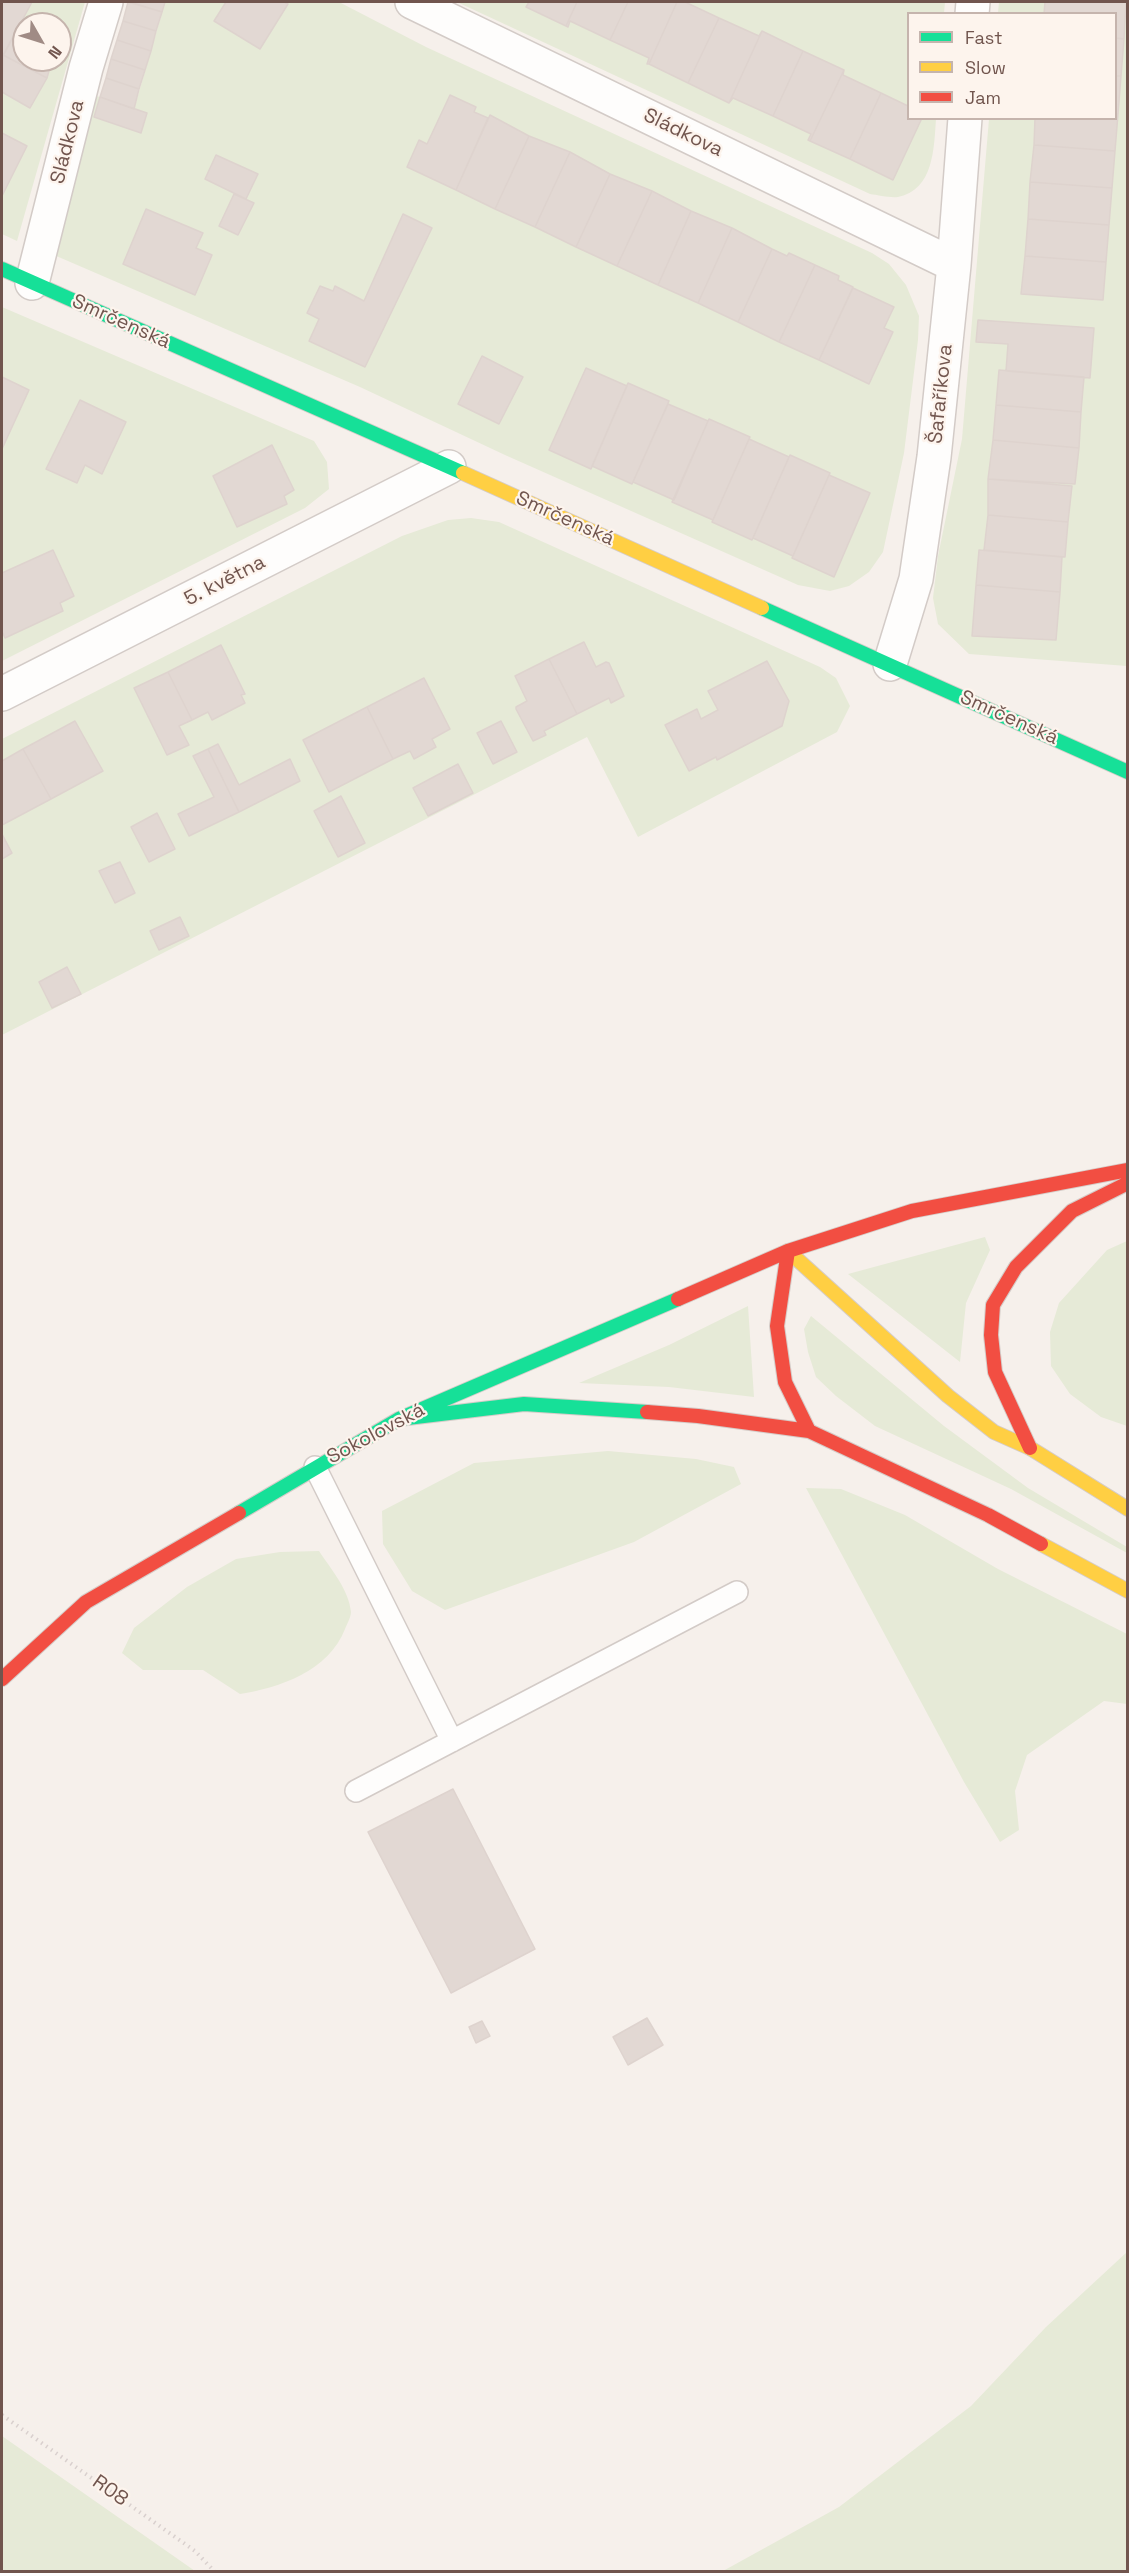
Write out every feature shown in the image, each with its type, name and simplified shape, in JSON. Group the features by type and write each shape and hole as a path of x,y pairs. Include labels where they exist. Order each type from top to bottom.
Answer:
{"main road":[{"name":"Smrčenská","path":"2,269 1128,772"},
{"name":"Sokolovská","path":"2,1680 86,1602 399,1419 788,1251 912,1210 1128,1170"},
{"path":"1030,1448 995,1372 991,1335 993,1305 1016,1267 1072,1211 1128,1183"},
{"path":"788,1251 777,1326 785,1382 809,1431"},
{"path":"788,1251 948,1396 994,1432 1030,1448 1128,1509"},
{"path":"399,1419 524,1404 698,1416 809,1431 988,1515 1128,1591"}],"street":[{"name":"Sládkova","path":"33,283 86,68 106,2"},
{"name":"Sládkova","path":"412,2 954,265"},
{"name":"Šafaříkova","path":"890,664 916,579 934,457 954,265 965,120"},
{"name":"5. května","path":"2,694 449,467"}],"lane":[{"path":"315,1467 452,1741"},
{"path":"356,1791 736,1592"}],"path":[{"name":"R08","path":"2,2415 195,2551 215,2571"}],"green space":[{"path":"2,2 85,2 72,48 72,12 12,12 12,72 65,72 17,241 2,234"},
{"path":"165,2 339,2 426,47 872,253 889,264 906,285 919,316 918,340 904,453 883,552 869,572 849,586 830,591 798,585 505,455 360,387 54,255 89,94 100,97 94,117 134,109"},
{"path":"457,2 945,2 944,12 907,12 907,120 936,120 930,166 919,186 910,193 898,197 870,194"},
{"path":"999,2 1127,2 1127,666 969,654 938,624 933,598 938,556 962,439 989,120 1117,120 1117,12 998,12"},
{"path":"2,307 314,441 327,462 329,489 305,508 2,661"},
{"path":"471,518 499,522 820,667 836,678 850,706 837,732 638,837 587,737 2,1035 2,739 402,536 448,520"},
{"path":"985,1237 990,1250 966,1303 960,1362 848,1274"},
{"path":"1127,1241 1127,1426 1101,1417 1070,1394 1051,1366 1050,1332 1059,1303 1107,1250"},
{"path":"748,1306 754,1397 669,1387 579,1383 669,1345"},
{"path":"811,1316 944,1426 1028,1488 1127,1547 1127,1553 1011,1489 875,1426 836,1396 816,1377 804,1329"},
{"path":"608,1451 696,1459 734,1467 741,1484 634,1542 445,1610 412,1591 383,1544 382,1511 474,1463"},
{"path":"806,1488 841,1489 905,1515 998,1569 1127,1634 1127,1704 1104,1701 1027,1755 1015,1791 1019,1830 1000,1842 964,1782"},
{"path":"319,1551 343,1588 350,1604 351,1614 337,1644 327,1656 301,1675 271,1687 240,1694 203,1670 143,1670 122,1653 134,1628 187,1587 236,1559 280,1552"},
{"path":"1127,2252 1127,2571 723,2571 839,2507 971,2406 1046,2327"},
{"path":"2,2436 195,2571 2,2571"}],"building":[{"path":"2,2 32,2 27,12 12,12 12,39 2,58"},
{"path":"128,2 162,12 156,31 123,21"},
{"path":"130,2 165,2 162,12"},
{"path":"226,2 284,2 288,4 260,49 214,21"},
{"path":"529,2 577,2 566,26 526,7"},
{"path":"577,2 628,2 610,40 570,21 568,27 566,26"},
{"path":"628,2 677,2 649,64 647,64 649,58 610,40"},
{"path":"677,2 685,2 719,18 688,83 649,64"},
{"path":"1045,2 1126,2 1124,39 1117,38 1117,12 1044,12"},
{"path":"719,18 759,36 762,31 729,103 688,83"},
{"path":"123,21 156,31 151,51 117,40"},
{"path":"762,31 803,51 773,116 733,98 729,103"},
{"path":"12,38 12,60 3,55"},
{"path":"1117,38 1124,39 1121,76 1117,76"},
{"path":"117,40 151,51 145,70 111,59"},
{"path":"803,51 844,70 810,141 808,140 811,134 773,116"},
{"path":"3,55 12,60 12,72 36,72 47,78 30,108 2,92"},
{"path":"111,59 145,70 139,89 106,78"},
{"path":"844,70 843,75 881,93 850,159 810,141"},
{"path":"36,72 49,72 47,78"},
{"path":"1117,76 1121,76 1118,114"},
{"path":"106,78 139,89 134,109 100,97"},
{"path":"881,93 907,106 907,120 921,120 893,180 850,159"},
{"path":"450,95 476,107 474,112 488,118 456,190 407,167 419,140 427,144"},
{"path":"100,97 147,113 141,133 94,117"},
{"path":"1118,114 1115,151 1034,145 1035,120 1117,120"},
{"path":"490,115 529,136 495,209 456,190"},
{"path":"2,133 27,146 2,196"},
{"path":"529,136 570,152 535,227 495,209"},
{"path":"1034,145 1115,151 1112,188 1030,182"},
{"path":"570,152 610,174 576,247 535,227"},
{"path":"216,155 258,174 246,199 205,179"},
{"path":"610,174 652,191 617,266 576,247"},
{"path":"1030,182 1112,188 1109,225 1028,219"},
{"path":"652,191 691,211 658,285 617,266"},
{"path":"234,194 254,203 238,235 219,226"},
{"path":"146,209 203,233 196,248 212,255 195,295 123,264"},
{"path":"691,211 732,228 698,303 658,285"},
{"path":"403,214 432,228 365,367 309,341 319,319 307,313 320,286 333,291 335,286 364,301"},
{"path":"1028,219 1109,225 1106,262 1025,256"},
{"path":"732,228 772,249 738,322 698,303"},
{"path":"772,249 787,256 789,253 815,265 779,342 738,322"},
{"path":"1025,256 1106,262 1103,300 1021,294"},
{"path":"815,265 839,276 838,280 853,287 819,360 779,342"},
{"path":"853,288 894,307 884,328 893,332 869,384 819,360"},
{"path":"978,320 1094,328 1090,378 1006,371 1008,344 976,342"},
{"path":"482,356 523,377 499,424 458,404"},
{"path":"586,368 627,386 591,469 549,450"},
{"path":"999,370 1084,377 1081,412 996,405"},
{"path":"2,377 29,390 2,449"},
{"path":"628,383 669,401 632,484 592,466"},
{"path":"80,400 126,422 102,474 85,465 77,483 46,469"},
{"path":"668,404 708,421 674,500 633,482"},
{"path":"996,405 1081,412 1079,448 993,440"},
{"path":"709,419 750,437 713,520 672,502"},
{"path":"749,439 789,457 752,540 712,522"},
{"path":"993,440 1079,448 1075,484 988,479"},
{"path":"272,445 294,490 284,496 287,504 237,527 213,476"},
{"path":"790,455 830,473 793,556 753,538"},
{"path":"829,475 870,493 834,577 792,558"},
{"path":"988,479 1072,486 1068,522 988,515"},
{"path":"988,515 1068,522 1065,557 984,550"},
{"path":"53,550 74,596 60,603 63,611 5,638 2,631 2,573"},
{"path":"979,550 1062,557 1060,592 976,585"},
{"path":"976,585 1060,592 1056,640 972,636"},
{"path":"584,642 596,667 606,662 609,663 624,696 611,703 609,698 577,714 549,659"},
{"path":"221,645 245,694 241,695 245,703 212,720 208,712 192,720 168,672"},
{"path":"549,659 577,714 544,731 546,735 533,741 516,709 527,701 515,676"},
{"path":"767,661 789,701 782,726 717,760 716,757 689,771 665,725 697,709 701,719 718,710 708,691"},
{"path":"168,672 192,720 179,726 189,745 167,755 134,688"},
{"path":"424,678 450,729 432,739 436,747 414,759 410,751 393,759 367,707"},
{"path":"367,707 393,759 329,792 303,740"},
{"path":"75,721 103,771 51,799 23,749"},
{"path":"501,721 517,752 493,764 477,733"},
{"path":"218,744 239,785 290,759 300,781 239,812 208,749"},
{"path":"23,749 51,799 2,825 2,761"},
{"path":"208,749 239,812 189,836 178,814 214,797 193,756"},
{"path":"458,764 473,793 428,816 413,788"},
{"path":"341,796 365,843 338,857 314,811"},
{"path":"157,813 175,849 149,862 131,827"},
{"path":"2,834 12,853 2,859"},
{"path":"120,862 135,893 115,903 99,871"},
{"path":"180,917 189,936 159,950 150,931"},
{"path":"67,967 81,994 52,1008 39,982"},
{"path":"453,1789 535,1949 451,1993 368,1832"},
{"path":"647,2018 663,2045 628,2065 613,2037"},
{"path":"482,2021 490,2036 476,2043 469,2027"}],"traffic: fast":[{"path":"2,269 463,473"},
{"path":"762,608 1128,772"},
{"path":"239,1513 399,1419 678,1299"},
{"path":"399,1419 524,1404 647,1412"}],"traffic: slow":[{"path":"463,473 762,608"},
{"path":"788,1251 948,1396 994,1432 1030,1448 1128,1509"},
{"path":"1041,1544 1128,1591"}],"traffic: jam":[{"path":"678,1299 788,1251 912,1211 1128,1170"},
{"path":"1030,1448 995,1372 991,1335 993,1305 1016,1267 1072,1211 1128,1183"},
{"path":"788,1251 777,1326 785,1382 809,1431"},
{"path":"647,1412 698,1416 809,1431 988,1515 1041,1544"},
{"path":"2,1679 86,1602 239,1513"}]}
